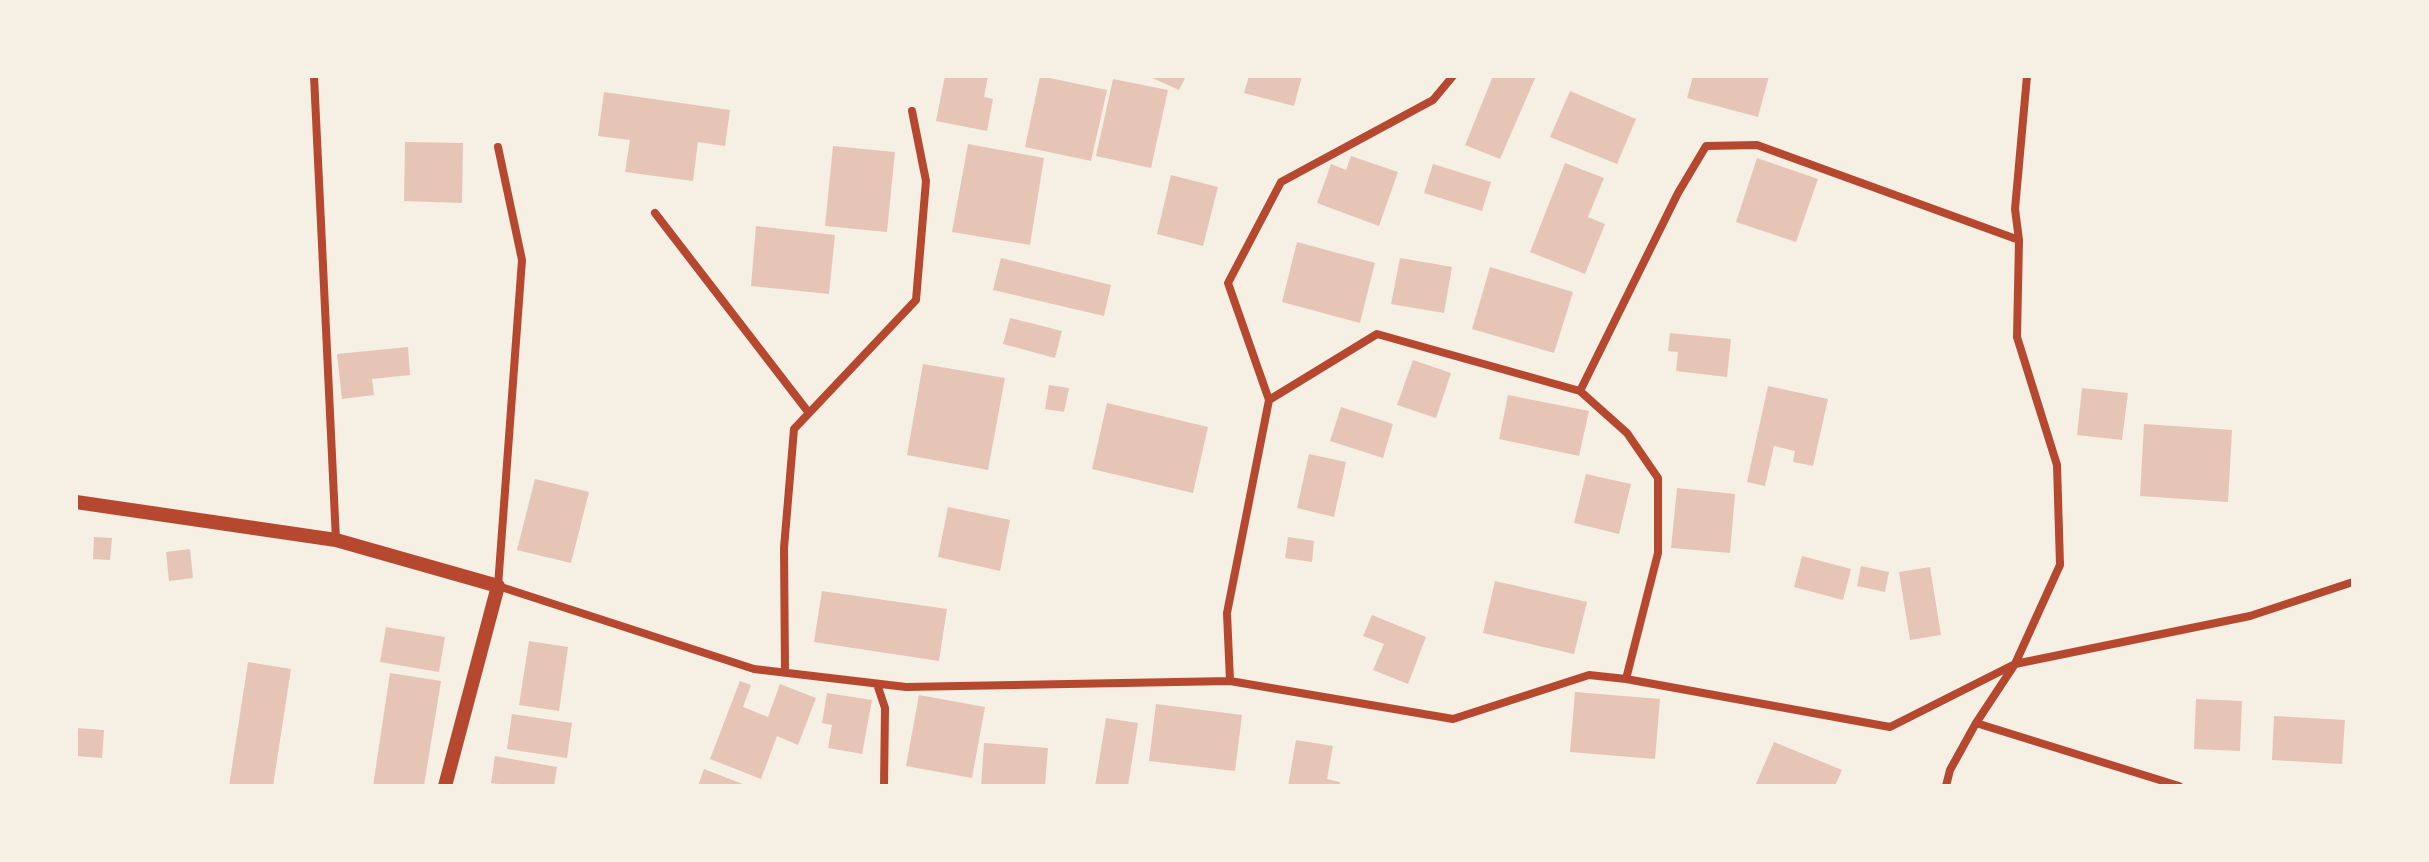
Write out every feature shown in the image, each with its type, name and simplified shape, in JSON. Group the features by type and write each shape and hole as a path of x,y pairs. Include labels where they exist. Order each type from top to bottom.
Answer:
{"street":[{"path":"314,76 336,540"},
{"path":"1230,681 1227,613 1269,400 1228,283 1281,182 1433,100 1453,76"},
{"path":"1946,786 1950,770 1976,723 2015,664 2060,565 2057,465 2017,337 2019,240 2015,209 2027,76"},
{"path":"785,672 784,548 794,429 916,300 926,181 912,111"},
{"path":"1580,391 1678,193 1706,146 1757,145 2019,240"},
{"path":"445,786 498,586 522,260 498,147"},
{"path":"655,213 809,413"},
{"path":"1269,400 1377,334 1580,391 1627,433 1658,478 1658,553 1626,679"},
{"path":"76,502 336,540 498,586 754,669 906,687 1230,681 1453,719 1589,675 1890,727 2015,664 2250,616 2353,582"},
{"path":"877,684 885,708 884,786"},
{"path":"1976,723 2179,786"}],"building":[{"path":"945,76 988,76 984,97 993,99 987,131 936,121"},
{"path":"1040,76 1107,90 1091,161 1025,147"},
{"path":"1148,76 1186,76 1179,90"},
{"path":"1249,76 1302,76 1294,106 1244,93"},
{"path":"1493,76 1536,76 1500,159 1465,145"},
{"path":"1693,76 1769,76 1758,117 1687,98"},
{"path":"1113,79 1168,90 1151,168 1096,156"},
{"path":"1570,91 1636,119 1617,164 1550,137"},
{"path":"604,92 730,110 725,146 698,142 693,181 625,172 630,140 598,136"},
{"path":"405,142 463,143 462,203 404,201"},
{"path":"968,144 1044,158 1030,245 952,232"},
{"path":"833,146 895,152 887,232 825,226"},
{"path":"1351,156 1398,172 1379,226 1317,203 1331,164 1346,170"},
{"path":"1757,158 1818,179 1796,242 1736,222"},
{"path":"1565,163 1604,178 1588,217 1605,224 1585,274 1530,252"},
{"path":"1433,164 1491,182 1482,211 1424,193"},
{"path":"1171,175 1218,187 1203,246 1157,234"},
{"path":"756,226 835,235 829,294 751,286"},
{"path":"1297,242 1375,263 1360,323 1282,302"},
{"path":"1001,258 1111,285 1104,316 993,290"},
{"path":"1400,258 1452,267 1444,313 1391,304"},
{"path":"1490,267 1573,292 1554,353 1472,329"},
{"path":"1010,318 1062,331 1055,358 1003,344"},
{"path":"1670,333 1731,339 1727,377 1676,371 1678,352 1668,351"},
{"path":"408,347 410,375 372,379 374,395 342,399 337,354"},
{"path":"1413,360 1451,373 1436,418 1397,405"},
{"path":"923,364 1005,378 988,470 907,455"},
{"path":"1049,385 1069,388 1064,412 1045,409"},
{"path":"1768,386 1828,399 1813,466 1793,462 1795,451 1774,446 1765,486 1747,482"},
{"path":"2082,388 2128,393 2122,440 2077,435"},
{"path":"1508,395 1589,411 1579,456 1499,439"},
{"path":"1107,403 1208,427 1193,493 1092,469"},
{"path":"1341,407 1393,424 1383,458 1330,441"},
{"path":"2144,424 2232,430 2228,502 2140,496"},
{"path":"1309,454 1346,462 1334,517 1297,508"},
{"path":"1586,474 1631,484 1619,534 1574,523"},
{"path":"535,479 589,492 571,563 517,550"},
{"path":"1677,488 1735,494 1730,553 1671,548"},
{"path":"948,507 1010,520 1000,571 938,557"},
{"path":"94,537 112,538 110,560 93,559"},
{"path":"1288,537 1314,541 1312,562 1285,558"},
{"path":"190,549 193,578 169,581 166,552"},
{"path":"1802,556 1851,569 1843,600 1794,587"},
{"path":"1861,566 1889,572 1885,592 1857,586"},
{"path":"1930,567 1941,635 1910,640 1899,572"},
{"path":"1495,581 1587,602 1574,654 1483,633"},
{"path":"822,591 947,609 939,661 814,642"},
{"path":"1372,615 1426,637 1408,684 1373,670 1384,644 1363,636"},
{"path":"386,627 445,637 439,672 380,662"},
{"path":"529,641 568,647 559,711 519,705"},
{"path":"248,662 291,669 273,786 229,786"},
{"path":"390,673 441,681 424,786 373,786"},
{"path":"740,681 751,685 743,707 768,717 780,684 816,698 798,745 777,736 761,779 710,759"},
{"path":"1575,692 1660,699 1655,759 1570,752"},
{"path":"827,693 872,700 862,754 828,748 832,725 822,723"},
{"path":"919,695 985,707 972,778 906,766"},
{"path":"2196,699 2242,701 2240,751 2194,749"},
{"path":"1156,704 1242,715 1235,771 1149,761"},
{"path":"512,714 572,723 567,758 507,749"},
{"path":"2274,716 2345,720 2342,764 2272,760"},
{"path":"1106,718 1138,723 1128,786 1095,786"},
{"path":"76,728 104,730 102,758 76,756"},
{"path":"1296,740 1333,746 1327,779 1340,782 1340,786 1288,786"},
{"path":"1774,742 1842,770 1835,786 1755,786"},
{"path":"984,743 1048,748 1045,786 981,786"},
{"path":"495,756 557,767 554,786 491,783"},
{"path":"704,769 748,786 698,786"}]}
